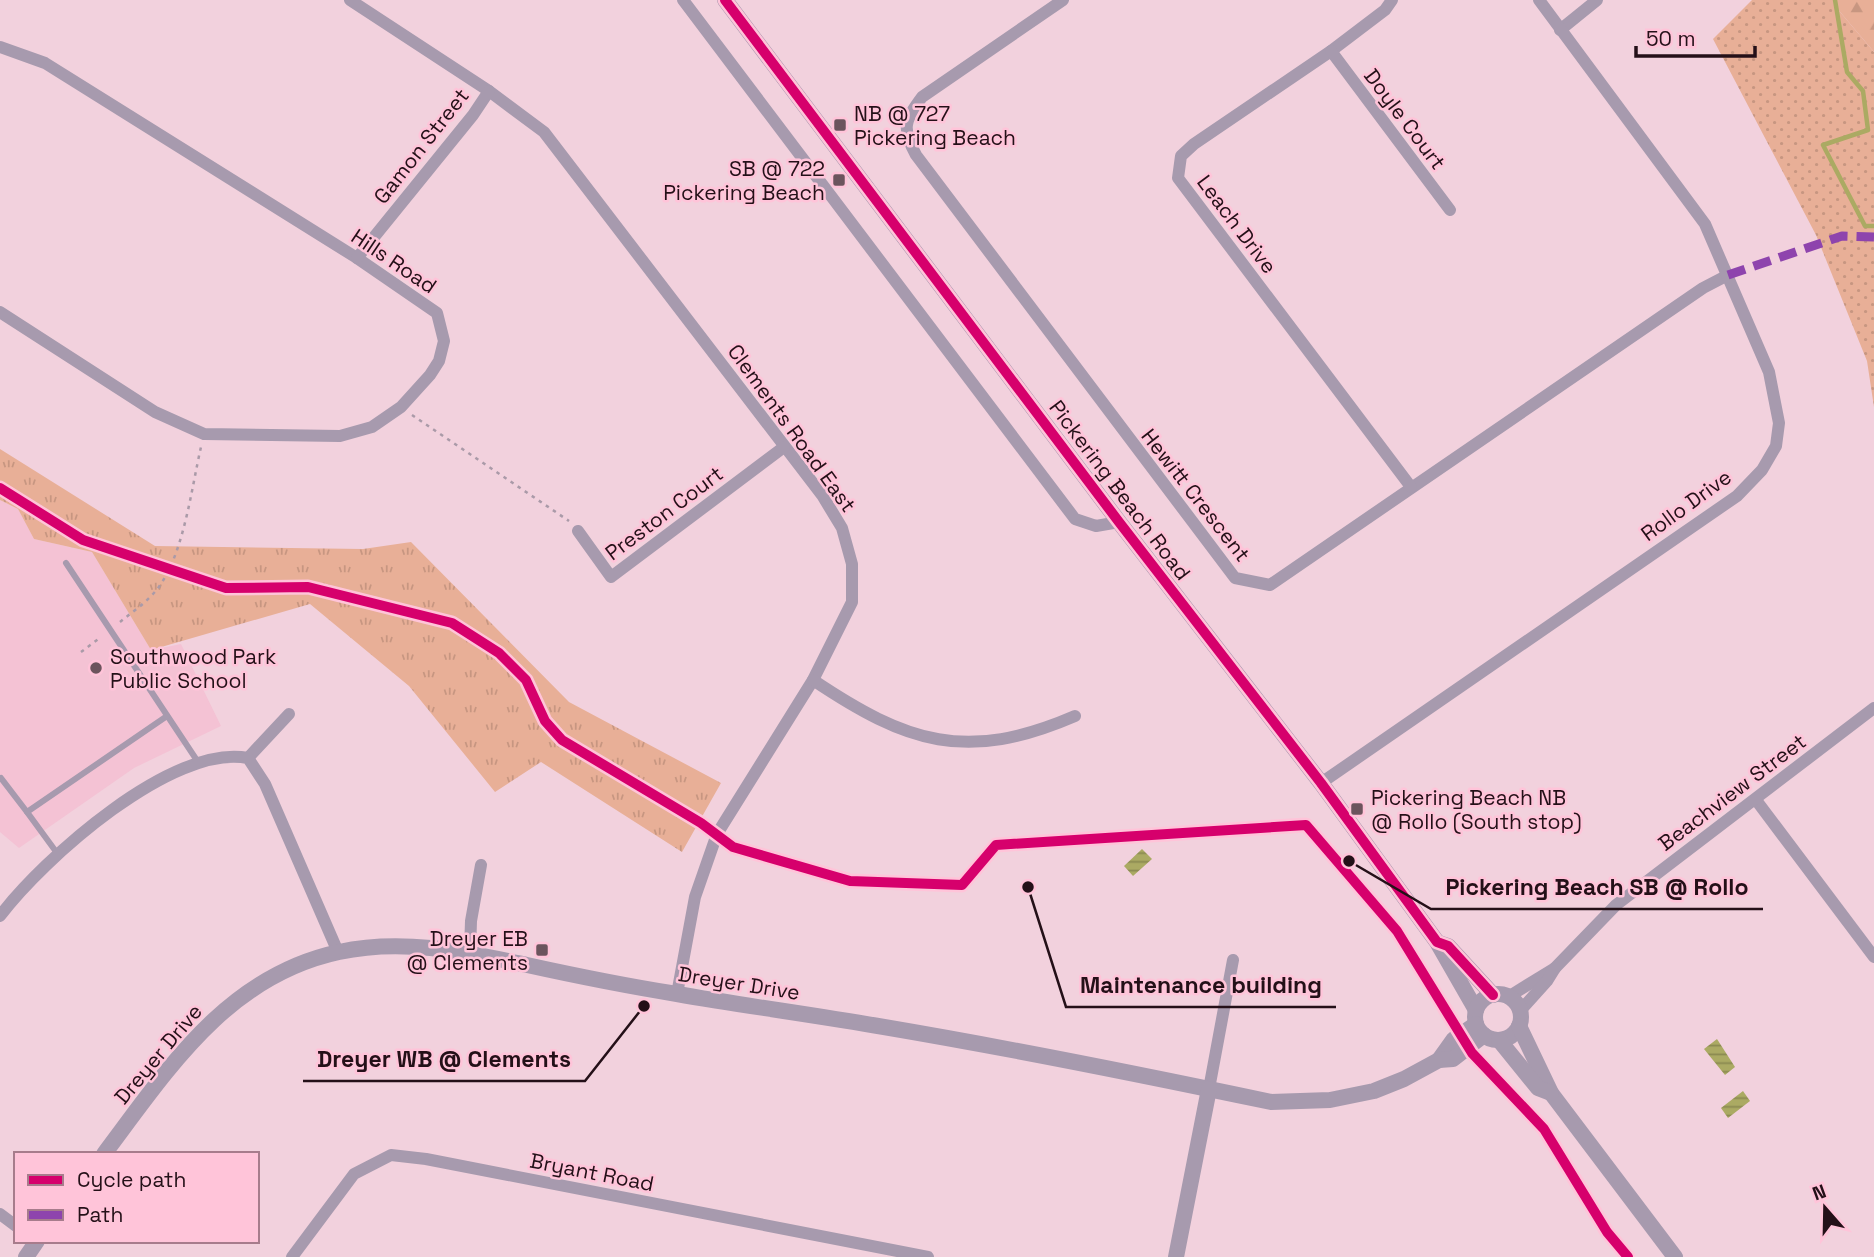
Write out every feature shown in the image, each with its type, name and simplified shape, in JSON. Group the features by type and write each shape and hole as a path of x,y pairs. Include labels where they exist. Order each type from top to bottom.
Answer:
{"street":[{"name":"Clements Road East","path":"350,0 489,91 544,132 822,495 842,528 852,564 852,602 813,680 717,834 695,897 677,994"},
{"name":"Pickering Beach Road","path":"683,0 1075,519 1096,526 1119,522"},
{"name":"Pickering Beach Road","path":"725,0 1119,522 1321,783 1437,942 1484,1027 1538,1087 1551,1093"},
{"name":"Hewitt Crescent","path":"1063,0 922,97 907,117 906,138 916,155 1235,578 1270,585 1703,288 1728,275"},
{"name":"Leach Drive","path":"1392,0 1385,10 1331,51 1194,144 1181,156 1178,178 1411,487"},
{"name":"Rollo Drive","path":"1321,783 1737,496 1762,470 1776,446 1779,423 1769,372 1705,224 1539,0"},
{"path":"1560,30 1597,0"},
{"name":"Hills Road","path":"0,47 45,63 357,258 437,313 444,341 439,361 401,407 372,428 340,436 204,434 155,412 0,312"},
{"name":"Doyle Court","path":"1331,51 1450,211"},
{"name":"Gamon Street","path":"357,258 473,115 489,91"},
{"name":"Preston Court","path":"578,531 611,577 784,447"},
{"path":"813,680 865,715 901,731 961,743 1000,741 1041,731 1075,716"},
{"name":"Beachview Street","path":"1519,1019 1555,968 1616,905 1874,708"},
{"path":"248,758 289,714"},
{"path":"0,916 57,853 94,822 198,762 229,754 248,758 265,785 338,952"},
{"path":"1756,800 1874,957"},
{"path":"470,952 471,921 481,865"},
{"name":"Pickering Beach Road","path":"1437,942 1448,946 1500,996 1519,1019 1551,1093 1675,1257"},
{"name":"Dreyer Drive","path":"106,1152 203,1027 264,982 338,952 382,946 470,952 677,994 886,1027 1271,1102 1329,1100 1374,1091 1405,1079 1438,1060 1454,1040 1484,1027"},
{"path":"1176,1257 1233,960"},
{"name":"Beachview Street","path":"1500,996 1555,968"},
{"path":"1500,996 1485,998 1484,1027 1508,1038 1519,1019"},
{"name":"Bryant Road","path":"292,1257 354,1174 390,1155 426,1159 928,1257"}],"lane":[{"path":"66,563 198,762"},
{"path":"27,812 167,716"},
{"path":"1,778 57,853"}],"path":[{"path":"401,407 565,517 578,531"},
{"path":"81,652 154,593 169,569 178,545 204,434"},
{"path":"0,488 83,540 226,588 308,587 453,623 499,653 526,680 544,721 562,740 717,834"}],"shaded area":[{"name":"Southwood Park Public School","path":"0,500 18,509 34,539 92,552 151,650 181,644 221,726 134,768 19,848 0,832"},
{"path":"1142,849 1152,859 1133,876 1124,866"},
{"path":"1717,1039 1735,1067 1725,1075 1704,1049"},
{"path":"1743,1091 1750,1101 1728,1118 1721,1108"}],"green space":[{"path":"1752,0 1834,0 1835,6 1874,52 1874,407 1867,361 1816,235 1713,39"},
{"path":"1834,0 1874,0 1874,52 1835,6"},
{"path":"0,449 155,546 363,549 411,542 569,702 721,783 682,852 541,762 495,792 409,686 310,604 151,650 92,552 34,539 18,509 0,500"}],"waterway":[{"path":"1835,0 1847,72 1863,91 1868,130 1823,145 1865,226 1874,226"}],"marked path":[{"path":"1728,275 1842,236 1874,237"}],"cycle path":[{"path":"725,0 1119,522 1321,783 1437,942 1448,946 1493,995"},
{"path":"0,488 83,540 226,588 308,587 452,623 499,653 526,680 545,721 562,740 701,823 733,847 850,881 962,885 996,845 1306,825 1397,931 1472,1053 1544,1129 1607,1232 1628,1257"}],"place":[{"name":"NB @ 727 Pickering Beach","path":"840,125"},
{"name":"SB @ 722 Pickering Beach","path":"839,180"},
{"name":"Southwood Park Public School","path":"96,668"},
{"name":"Pickering Beach NB @ Rollo (South stop)","path":"1357,809"},
{"name":"Pickering Beach SB @ Rollo","path":"1349,861"},
{"name":"Maintenance building","path":"1028,887"},
{"name":"Dreyer EB @ Clements","path":"542,950"},
{"name":"Dreyer WB @ Clements","path":"644,1006"}]}
